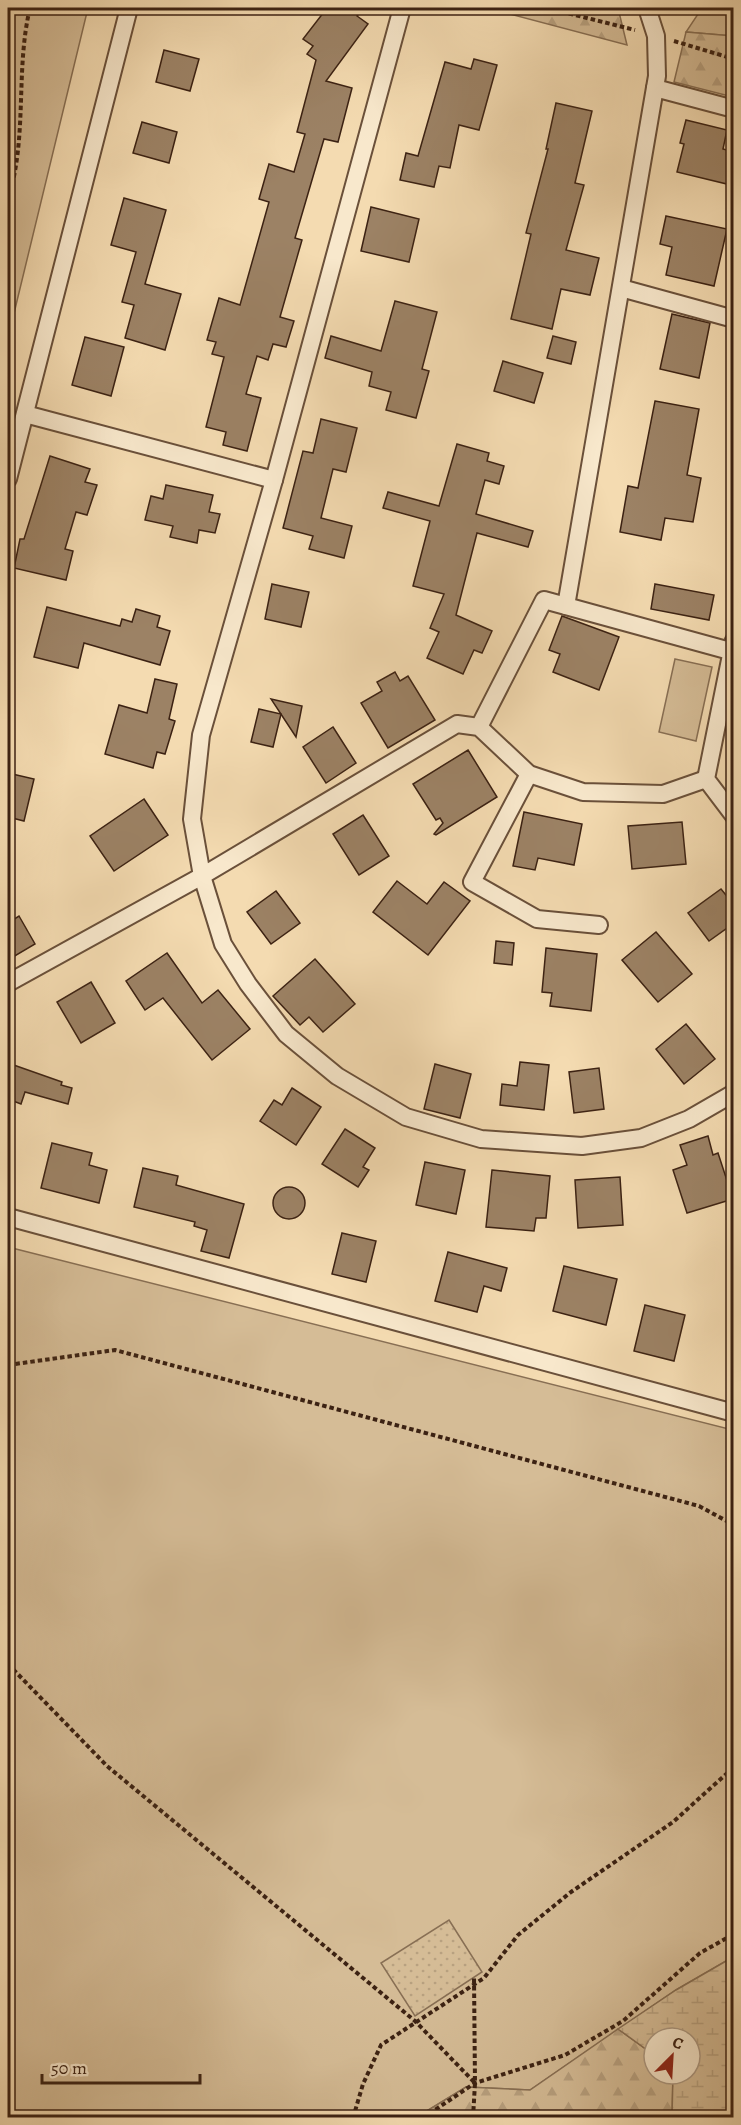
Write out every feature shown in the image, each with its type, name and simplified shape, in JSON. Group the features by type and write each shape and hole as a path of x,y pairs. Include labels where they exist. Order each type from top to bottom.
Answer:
{"street":[{"path":"8,479 129,8"},
{"path":"402,8 274,480 201,735 192,819 202,876 223,944 248,984 285,1034 337,1076 406,1118 481,1139 582,1146 641,1138 689,1119 734,1093"},
{"path":"567,606 656,82 656,36 647,8"},
{"path":"656,82 734,109"},
{"path":"621,288 734,319"},
{"path":"25,414 274,480"},
{"path":"478,727 544,600 732,646 706,779 734,816"},
{"path":"8,983 202,876 457,724 478,727 529,774 583,792 663,794 706,779"},
{"path":"529,774 472,882 537,919 598,924"},
{"path":"8,1217 734,1413"}],"path":[{"path":"8,199 14,180 20,120 22,52 30,8"},
{"path":"8,1365 115,1350 699,1506 734,1525"},
{"path":"8,1664 106,1766 415,2021 475,2083"},
{"path":"353,2118 363,2084 381,2045 484,1978 518,1935 571,1892 673,1822 734,1767"},
{"path":"423,2118 475,2083 565,2055 622,2021 700,1953 734,1934"},
{"path":"473,2118 474,1977"}],"green space":[{"path":"8,8 88,8 8,338"},
{"path":"487,8 618,8 627,45"},
{"path":"702,8 733,8 733,36 686,32"},
{"path":"686,32 733,36 733,97 674,82"},
{"path":"675,659 712,667 696,741 659,732"},
{"path":"8,1247 733,1430 733,1957 676,1990 530,2090 466,2087 417,2117 8,2117"},
{"path":"449,1920 482,1972 415,2016 381,1963"},
{"path":"733,1957 733,2117 672,2117 673,2086 702,2086 702,2026 642,2026 642,2046 618,2029 676,1990"},
{"path":"618,2029 642,2046 642,2086 673,2086 672,2117 417,2117 466,2087 530,2090"}],"building":[{"path":"327,8 364,8 357,16 368,24 326,81 352,88 338,142 324,139 295,238 302,240 280,317 294,321 286,347 273,344 268,360 257,356 246,394 261,398 247,451 223,445 226,432 206,427 224,357 212,354 216,342 207,340 219,298 240,305 269,202 259,199 269,164 294,172 305,134 297,132 316,60 307,54 313,46 303,39"},
{"path":"164,50 199,59 190,91 156,82"},
{"path":"474,59 497,65 479,130 459,125 450,168 439,166 434,187 400,180 406,153 418,156 445,62 471,69"},
{"path":"556,103 592,111 575,183 584,185 566,250 599,258 590,295 561,289 552,329 511,319 531,234 526,233 548,149 546,149"},
{"path":"686,120 727,130 723,149 734,152 734,173 731,185 677,172 684,144 680,143"},
{"path":"142,122 177,132 169,163 133,153"},
{"path":"124,198 166,210 145,284 181,294 165,350 125,338 134,305 122,302 136,252 111,245"},
{"path":"371,207 419,219 409,262 361,251"},
{"path":"666,216 727,229 714,286 666,275 672,247 660,244"},
{"path":"395,301 437,312 422,369 429,371 416,418 386,410 391,392 369,386 372,372 325,358 331,336 381,351"},
{"path":"672,314 710,323 699,378 660,369"},
{"path":"553,336 576,342 571,364 547,358"},
{"path":"85,337 124,347 111,396 72,385"},
{"path":"503,361 543,373 534,403 494,391"},
{"path":"655,401 699,409 687,475 701,478 693,522 665,518 661,540 620,532 628,486 638,488"},
{"path":"321,419 357,428 346,472 333,469 321,518 352,526 344,558 309,549 313,536 283,528 303,451 313,453"},
{"path":"457,444 489,453 487,461 504,466 499,484 485,480 476,514 533,531 528,547 477,533 456,615 492,631 482,653 474,650 463,674 427,658 439,632 430,628 444,594 413,586 430,521 383,508 388,492 439,506"},
{"path":"50,456 90,469 85,482 97,485 87,515 76,512 65,549 73,551 66,580 14,568 20,539 24,539"},
{"path":"166,485 213,495 209,512 220,514 215,533 199,530 197,543 170,537 173,526 145,520 151,496 163,499"},
{"path":"272,584 309,592 301,627 265,619"},
{"path":"655,584 714,595 709,620 651,609"},
{"path":"47,607 120,626 122,619 132,622 136,609 160,616 157,627 170,631 160,665 84,643 78,668 34,657"},
{"path":"562,616 619,637 599,690 553,672 560,654 549,650"},
{"path":"395,672 400,681 408,676 435,720 388,748 361,703 382,691 377,682"},
{"path":"155,679 177,684 169,719 175,721 165,754 157,752 153,768 105,754 119,705 147,713"},
{"path":"271,699 302,706 296,737"},
{"path":"259,709 281,714 273,747 251,742"},
{"path":"333,727 356,763 326,783 303,747"},
{"path":"468,750 497,797 436,835 434,834 443,823 440,818 436,820 413,784"},
{"path":"8,773 34,779 24,821 8,817"},
{"path":"144,799 168,835 114,871 90,836"},
{"path":"524,812 582,824 574,865 538,858 535,870 513,866"},
{"path":"363,815 389,856 359,875 333,834"},
{"path":"682,822 686,864 632,869 628,826"},
{"path":"397,881 427,904 444,882 470,901 428,955 373,912"},
{"path":"721,889 734,905 734,923 709,941 688,913"},
{"path":"276,891 300,923 271,944 247,912"},
{"path":"19,916 35,944 8,960 8,923"},
{"path":"656,932 692,974 658,1002 622,960"},
{"path":"496,941 514,943 512,965 494,963"},
{"path":"546,948 597,954 591,1011 550,1006 552,993 542,992"},
{"path":"167,953 202,1003 218,990 250,1029 212,1060 163,998 145,1010 126,981"},
{"path":"315,959 355,1004 323,1032 309,1017 300,1025 273,996"},
{"path":"91,982 115,1023 81,1043 57,1002"},
{"path":"686,1024 715,1059 684,1084 656,1049"},
{"path":"520,1062 549,1065 544,1110 500,1105 502,1084 517,1086"},
{"path":"8,1063 62,1082 61,1085 72,1088 68,1104 25,1092 21,1104 8,1099"},
{"path":"435,1064 471,1074 460,1118 424,1109"},
{"path":"599,1068 604,1109 574,1113 569,1072"},
{"path":"292,1088 321,1107 296,1145 260,1121 274,1100 282,1105"},
{"path":"345,1129 375,1148 363,1167 369,1170 358,1187 322,1164"},
{"path":"708,1136 713,1155 718,1153 733,1199 687,1213 673,1170 687,1165 680,1145"},
{"path":"52,1143 92,1153 89,1165 107,1170 99,1203 41,1188"},
{"path":"425,1162 465,1170 456,1214 416,1205"},
{"path":"143,1168 178,1176 176,1185 244,1204 229,1258 201,1251 207,1230 194,1226 195,1222 134,1207"},
{"path":"492,1170 550,1176 546,1218 536,1218 534,1231 486,1227"},
{"path":"620,1177 623,1225 578,1228 575,1180"},
{"path":"289,1187 300,1192 305,1203 300,1214 289,1219 278,1214 273,1203 278,1192"},
{"path":"342,1233 376,1241 366,1282 332,1274"},
{"path":"448,1252 507,1268 501,1291 484,1286 477,1312 435,1301"},
{"path":"564,1266 617,1279 606,1325 553,1311"},
{"path":"645,1305 685,1315 674,1361 634,1351"}]}
